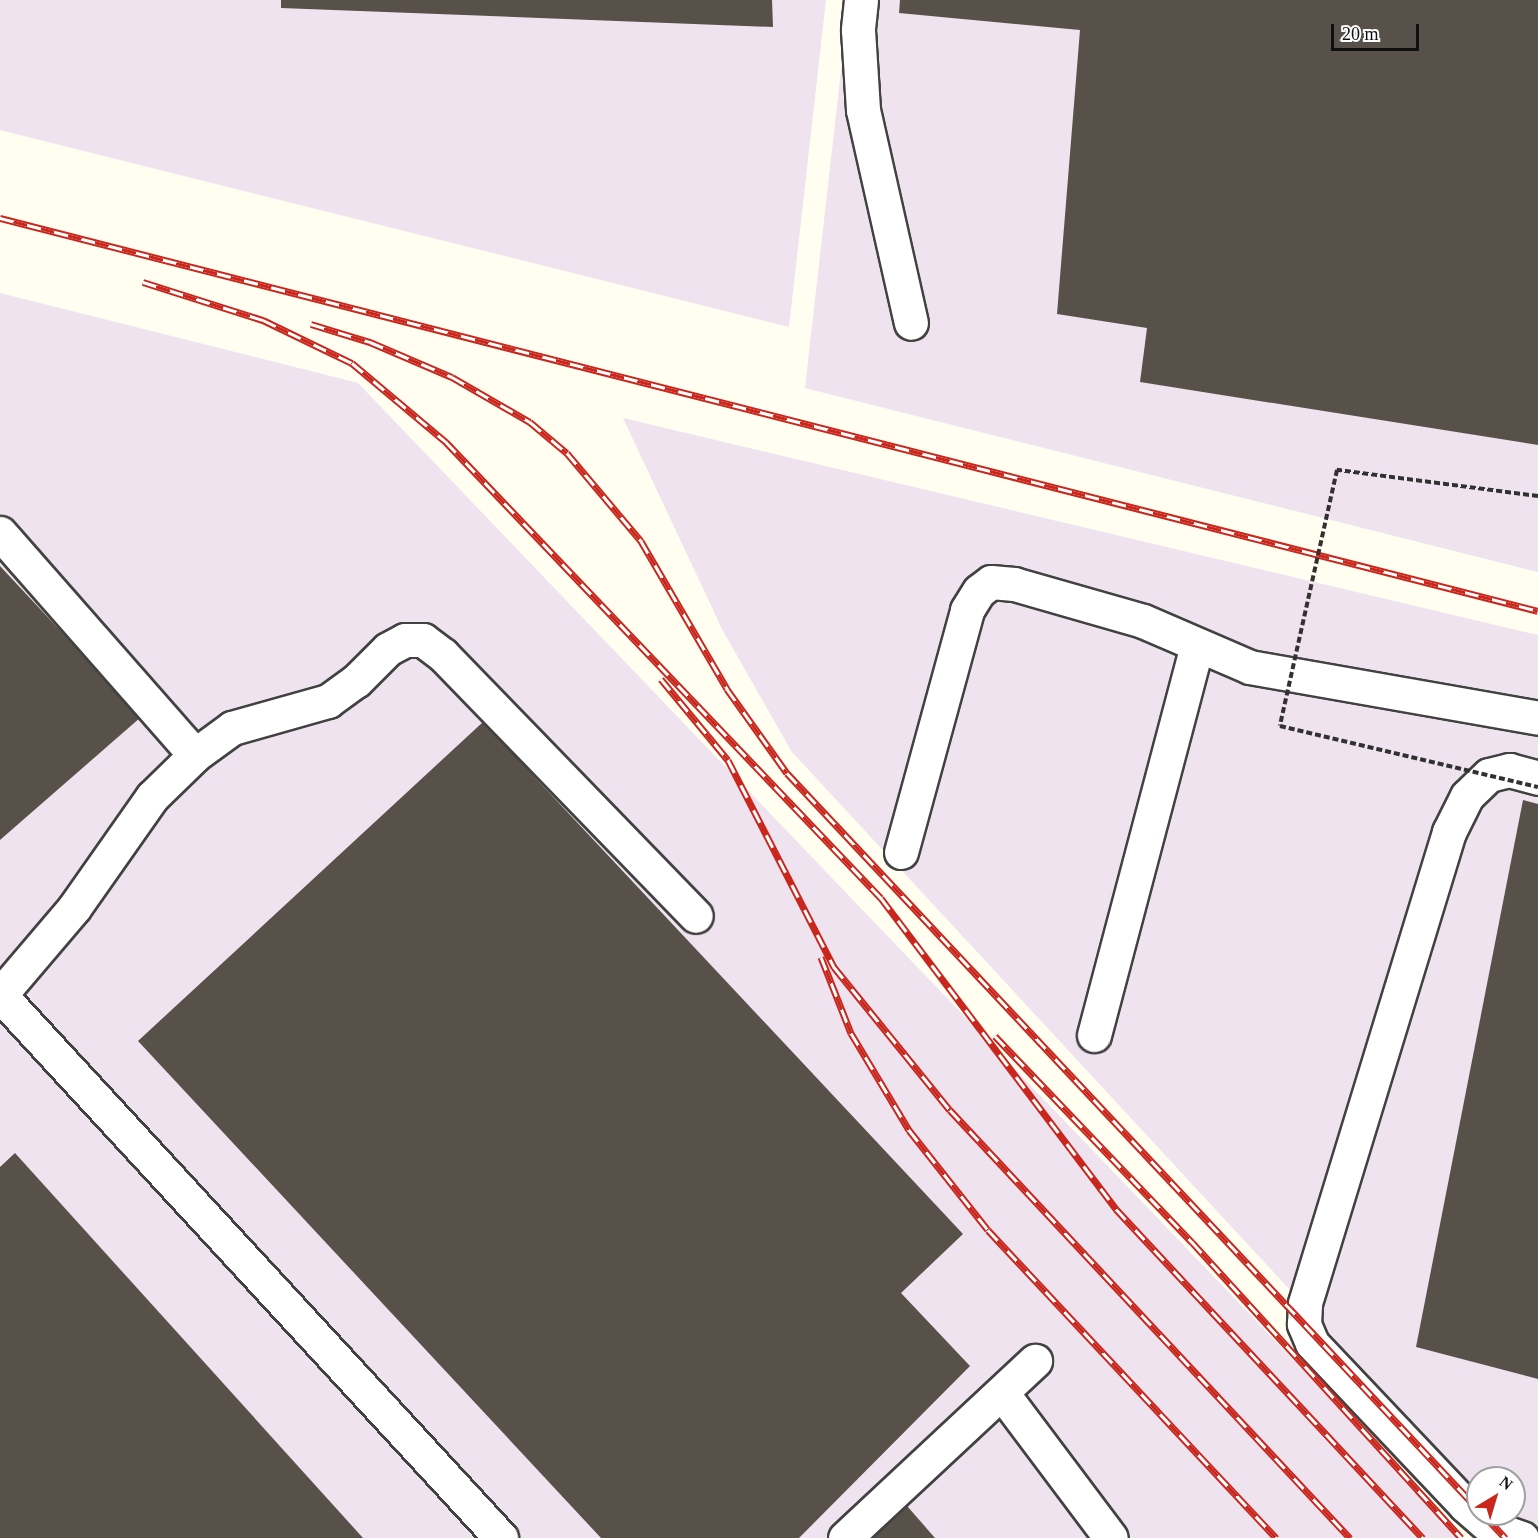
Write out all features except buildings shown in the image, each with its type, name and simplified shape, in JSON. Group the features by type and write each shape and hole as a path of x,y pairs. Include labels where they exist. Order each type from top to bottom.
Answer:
{"lane":[{"path":"861,0 858,30 862,110 911,323"},
{"path":"0,533 195,755"},
{"path":"901,852 967,610 979,591 991,582 1014,584 1143,621 1250,667 1538,718"},
{"path":"501,1538 0,995 74,908 152,797 195,755 232,728 328,701 356,681 388,649 405,640 423,640 443,655 696,916"},
{"path":"1094,1035 1197,645"},
{"path":"1522,1538 1490,1527 1465,1505 1312,1343 1304,1324 1305,1303 1449,832 1467,796 1489,775 1509,770 1538,778"},
{"path":"845,1538 1035,1361"},
{"path":"1002,1393 1111,1538"}],"path":[{"path":"1538,496 1337,470 1280,726 1538,787"}],"shaded area":[{"path":"0,0 826,0 789,327 0,130"},
{"path":"849,0 1538,0 1538,572 805,388"},
{"path":"0,293 358,383 1464,1538 0,1538"},
{"path":"623,418 1538,635 1538,1538 1519,1538 1508,1526 1526,1526 1526,1466 1466,1466 1466,1480 792,752 723,631"}],"railway":[{"path":"0,218 1538,611"},
{"path":"143,282 263,320 352,363 446,442 881,898 1116,1209 1423,1538"},
{"path":"311,324 370,342 452,377 530,422 567,453 641,541 727,689 787,773 1466,1496"},
{"path":"661,679 728,760 834,967 950,1110 1350,1538"},
{"path":"821,957 851,1033 909,1130 988,1230 1276,1538"},
{"path":"995,1036 1192,1242 1461,1538"},
{"path":"1494,1526 1505,1538"}]}
